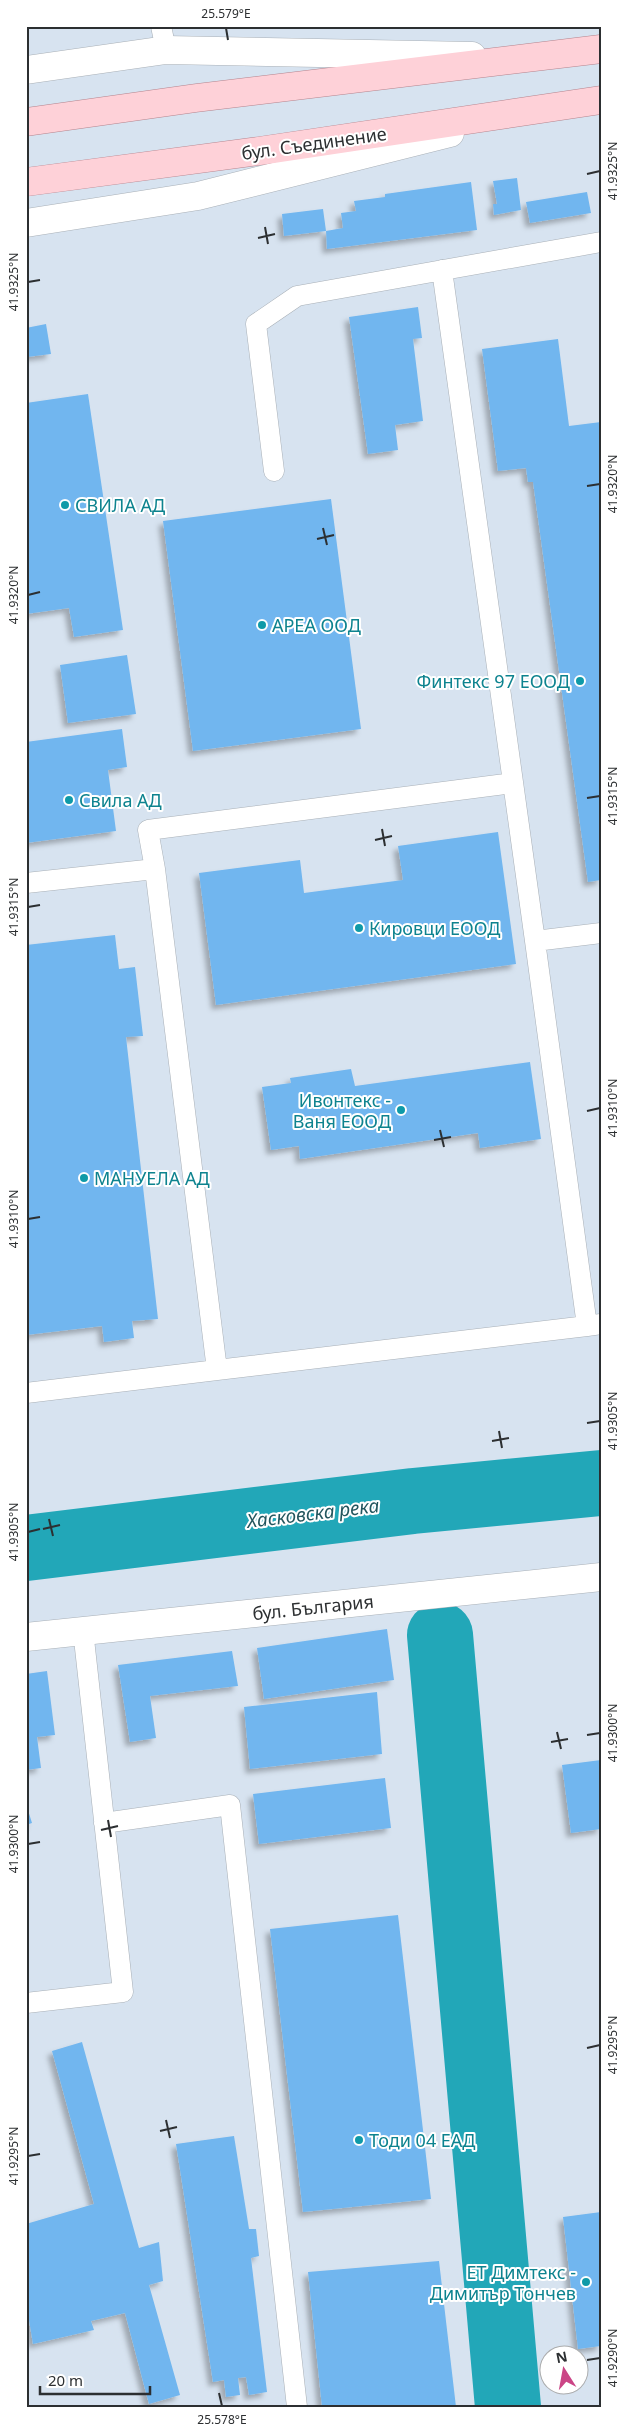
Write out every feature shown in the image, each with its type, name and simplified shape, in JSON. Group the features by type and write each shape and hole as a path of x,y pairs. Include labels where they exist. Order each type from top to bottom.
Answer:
{"main road":[{"path":"26,122 196,98 601,49"},
{"name":"бул. Съединение","path":"26,182 536,111 601,100"}],"street":[{"path":"26,70 164,38 538,58"},
{"path":"26,224 198,196 536,111"},
{"name":"бул. България","path":"26,1637 601,1577"}],"lane":[{"path":"274,471 256,324 297,296 601,242"},
{"path":"26,1393 594,1325 535,941 442,270"},
{"path":"217,1370 148,830 513,783"},
{"path":"26,883 154,869"},
{"path":"535,941 601,932"},
{"path":"26,2003 123,1992 83,1630"},
{"path":"104,1823 230,1805 297,2407"}],"shaded area":[{"path":"26,26 601,26 601,2407 26,2407"}],"building":[{"path":"517,178 521,210 494,215 493,204 497,204 493,181"},
{"path":"471,182 477,230 327,249 326,231 343,228 341,213 356,211 354,201 385,197 385,194"},
{"path":"587,192 591,213 530,223 526,202"},
{"path":"323,209 326,231 284,236 282,214"},
{"path":"418,307 422,338 413,339 423,421 395,425 398,450 368,454 349,317"},
{"path":"46,324 51,354 27,357 26,328"},
{"name":"Финтекс 97 ЕООД","path":"558,339 569,426 601,422 601,880 588,882 533,482 528,482 526,468 498,471 482,349"},
{"name":"СВИЛА АД","path":"88,394 123,630 74,637 69,608 26,614 26,403"},
{"name":"АРЕА ООД","path":"331,499 361,729 193,751 163,521"},
{"path":"127,655 136,714 68,723 60,665"},
{"name":"Свила АД","path":"122,729 127,767 108,770 116,831 26,843 26,742"},
{"name":"Кировци ЕООД","path":"498,832 516,964 216,1005 199,873 300,860 304,893 403,880 398,846"},
{"name":"МАНУЕЛА АД","path":"115,935 119,969 135,967 143,1036 126,1037 158,1319 132,1321 134,1338 104,1342 102,1326 26,1335 26,945"},
{"name":"Ивонтекс - Ваня ЕООД","path":"530,1062 541,1139 480,1148 478,1133 300,1159 299,1146 271,1150 262,1087 291,1083 290,1078 351,1069 355,1086"},
{"path":"387,1629 394,1680 264,1699 257,1648"},
{"path":"232,1651 238,1686 150,1696 156,1738 130,1742 118,1665"},
{"path":"47,1671 55,1735 37,1737 41,1768 26,1770 26,1674"},
{"path":"377,1692 382,1754 250,1769 244,1707"},
{"path":"601,1760 601,1829 571,1833 562,1765"},
{"path":"385,1778 391,1828 259,1844 253,1794"},
{"path":"26,1804 32,1823 26,1825"},
{"path":"398,1915 431,2199 303,2212 270,1929"},
{"path":"82,2042 139,2248 159,2242 163,2281 149,2285 180,2395 149,2404 125,2313 91,2321 94,2330 33,2344 26,2302 26,2224 94,2204 52,2051"},
{"path":"234,2136 249,2229 256,2229 259,2256 251,2258 267,2392 249,2395 246,2377 238,2378 240,2395 226,2397 224,2380 213,2382 176,2144"},
{"name":"ЕТ Димтекс - Димитър Тончев","path":"601,2212 601,2346 578,2346 563,2217"},
{"path":"439,2261 456,2407 322,2407 308,2272"}],"waterway":[{"name":"Хасковска река","path":"26,1548 413,1501 601,1483"},
{"path":"440,1635 508,2407"}],"place":[{"name":"СВИЛА АД","path":"65,505"},
{"name":"АРЕА ООД","path":"262,625"},
{"name":"Финтекс 97 ЕООД","path":"580,681"},
{"name":"Свила АД","path":"69,800"},
{"name":"Кировци ЕООД","path":"359,928"},
{"name":"Ивонтекс - Ваня ЕООД","path":"401,1110"},
{"name":"МАНУЕЛА АД","path":"84,1178"},
{"name":"Тоди 04 ЕАД","path":"359,2140"},
{"name":"ЕТ Димтекс - Димитър Тончев","path":"586,2282"}]}
